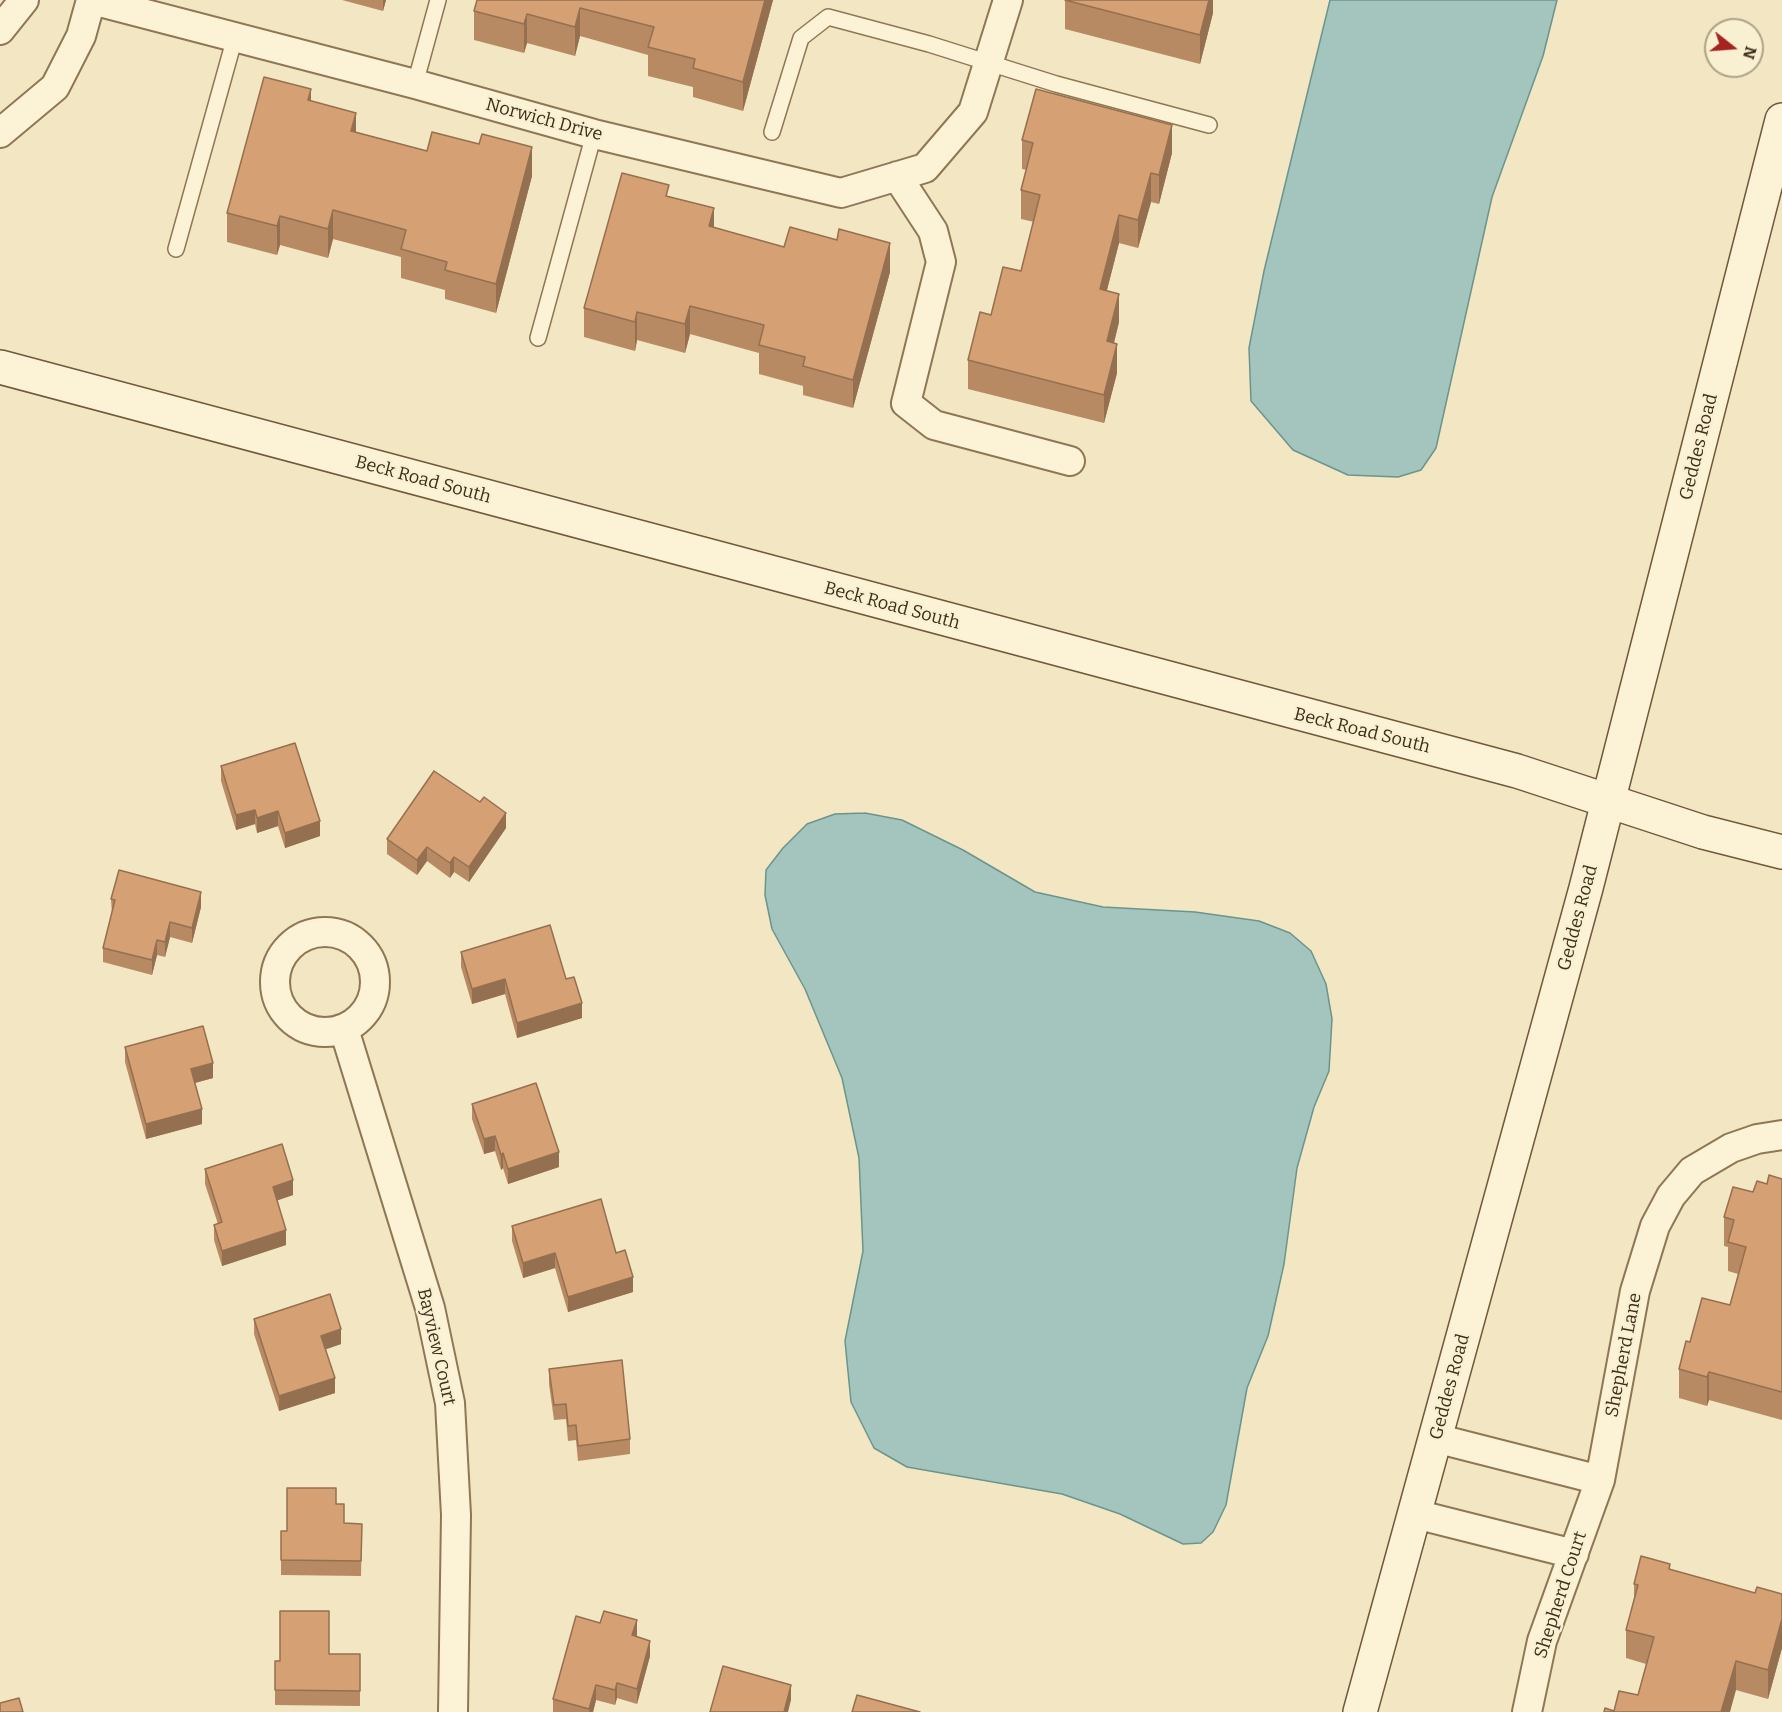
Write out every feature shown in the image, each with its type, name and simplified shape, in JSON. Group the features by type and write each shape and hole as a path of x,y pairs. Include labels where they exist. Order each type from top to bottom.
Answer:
{"main road":[{"name":"Geddes Road","path":"1360,1712 1610,800 1782,120"},
{"name":"Beck Road South","path":"0,367 1517,771 1703,832 1782,852"}],"street":[{"path":"0,30 24,0"},
{"path":"0,133 55,87 81,36 91,0"},
{"name":"Norwich Drive","path":"91,0 415,84 594,134 841,193 925,168 974,112 990,64"},
{"path":"990,64 1008,0"},
{"path":"897,176 933,231 941,262 906,403 934,425 1070,461"},
{"name":"Bayview Court","path":"344,1029 430,1308 450,1403 456,1515 453,1712"},
{"name":"Shepherd Lane","path":"1600,1480 1635,1292 1661,1216 1671,1196 1692,1171 1731,1148 1757,1139 1782,1135"},
{"path":"1435,1438 1600,1480"},
{"name":"Shepherd Court","path":"1527,1712 1542,1641 1600,1480"},
{"path":"1415,1514 1574,1554"}],"lane":[{"path":"415,84 438,0"},
{"path":"772,132 801,38 828,17 1209,125"},
{"path":"176,249 235,37"},
{"path":"538,338 594,134"}],"water":[{"path":"1330,0 1557,0 1543,56 1492,197 1436,448 1421,470 1398,477 1348,475 1293,450 1251,401 1249,348 1264,271"},
{"path":"865,813 902,820 963,850 1035,892 1103,907 1195,912 1259,921 1290,933 1311,951 1326,984 1332,1019 1329,1071 1314,1107 1297,1168 1284,1264 1268,1336 1247,1388 1226,1505 1213,1532 1201,1543 1183,1544 1120,1514 1062,1494 907,1467 874,1448 851,1402 845,1341 863,1251 859,1158 842,1078 805,989 772,929 765,895 766,870 783,848 807,824 835,814"}],"building":[{"path":"477,0 765,0 743,82 693,68 695,59 648,47 654,27 580,8 575,27 527,14 524,24 474,11"},
{"path":"1065,0 1209,0 1200,35"},
{"path":"264,77 311,89 308,100 356,113 351,131 427,151 432,132 479,144 482,134 532,147 496,284 445,270 447,262 401,249 406,230 333,210 328,229 280,216 277,226 227,213"},
{"path":"1036,89 1172,125 1159,175 1151,173 1138,220 1119,215 1100,289 1119,294 1107,341 1117,344 1104,395 968,360 980,312 991,315 1003,267 1021,271 1040,195 1021,190 1033,143 1022,140"},
{"path":"622,173 669,185 666,196 714,208 709,226 784,247 790,227 837,240 839,229 890,243 853,380 803,366 805,357 759,345 764,325 690,306 685,324 637,312 635,322 584,308"},
{"path":"295,743 320,821 285,833 278,811 257,818 255,810 236,815 221,766"},
{"path":"434,771 480,802 484,797 506,813 469,867 454,857 450,863 427,847 417,860 387,839"},
{"path":"119,870 201,892 192,928 170,922 165,942 157,940 152,960 103,948 115,900 111,899"},
{"path":"550,925 566,979 574,977 582,1003 517,1023 505,979 472,989 461,952"},
{"path":"203,1026 213,1063 191,1069 202,1109 146,1124 125,1047"},
{"path":"536,1083 559,1152 508,1169 495,1136 484,1139 472,1104"},
{"path":"282,1144 293,1180 273,1187 286,1230 222,1251 214,1225 222,1222 205,1169"},
{"path":"1769,1175 1782,1179 1782,1392 1709,1372 1707,1377 1679,1369 1686,1341 1690,1342 1702,1298 1730,1305 1746,1247 1728,1242 1734,1220 1724,1217 1733,1187 1753,1192 1757,1181 1767,1184"},
{"path":"601,1199 616,1253 625,1250 633,1277 568,1297 555,1253 523,1263 512,1226"},
{"path":"330,1294 341,1329 321,1336 335,1378 279,1396 254,1319"},
{"path":"622,1360 630,1439 578,1446 576,1425 568,1426 566,1404 554,1405 549,1369"},
{"path":"287,1488 336,1488 336,1504 344,1504 344,1523 362,1524 361,1561 281,1560 281,1531 287,1531"},
{"path":"1641,1556 1670,1564 1669,1569 1755,1593 1757,1587 1782,1594 1782,1619 1768,1670 1736,1661 1721,1712 1604,1712 1605,1708 1614,1711 1619,1691 1638,1695 1654,1637 1626,1630 1638,1585 1634,1584"},
{"path":"280,1611 329,1611 329,1654 360,1654 360,1691 275,1690 275,1661 280,1661"},
{"path":"604,1611 637,1620 632,1635 650,1641 637,1689 617,1683 615,1690 596,1685 589,1709 553,1699 576,1616 600,1623"},
{"path":"723,1666 791,1685 784,1712 710,1712"},
{"path":"857,1695 920,1712 852,1712"},
{"path":"19,1698 23,1712 0,1712 0,1703"}]}
